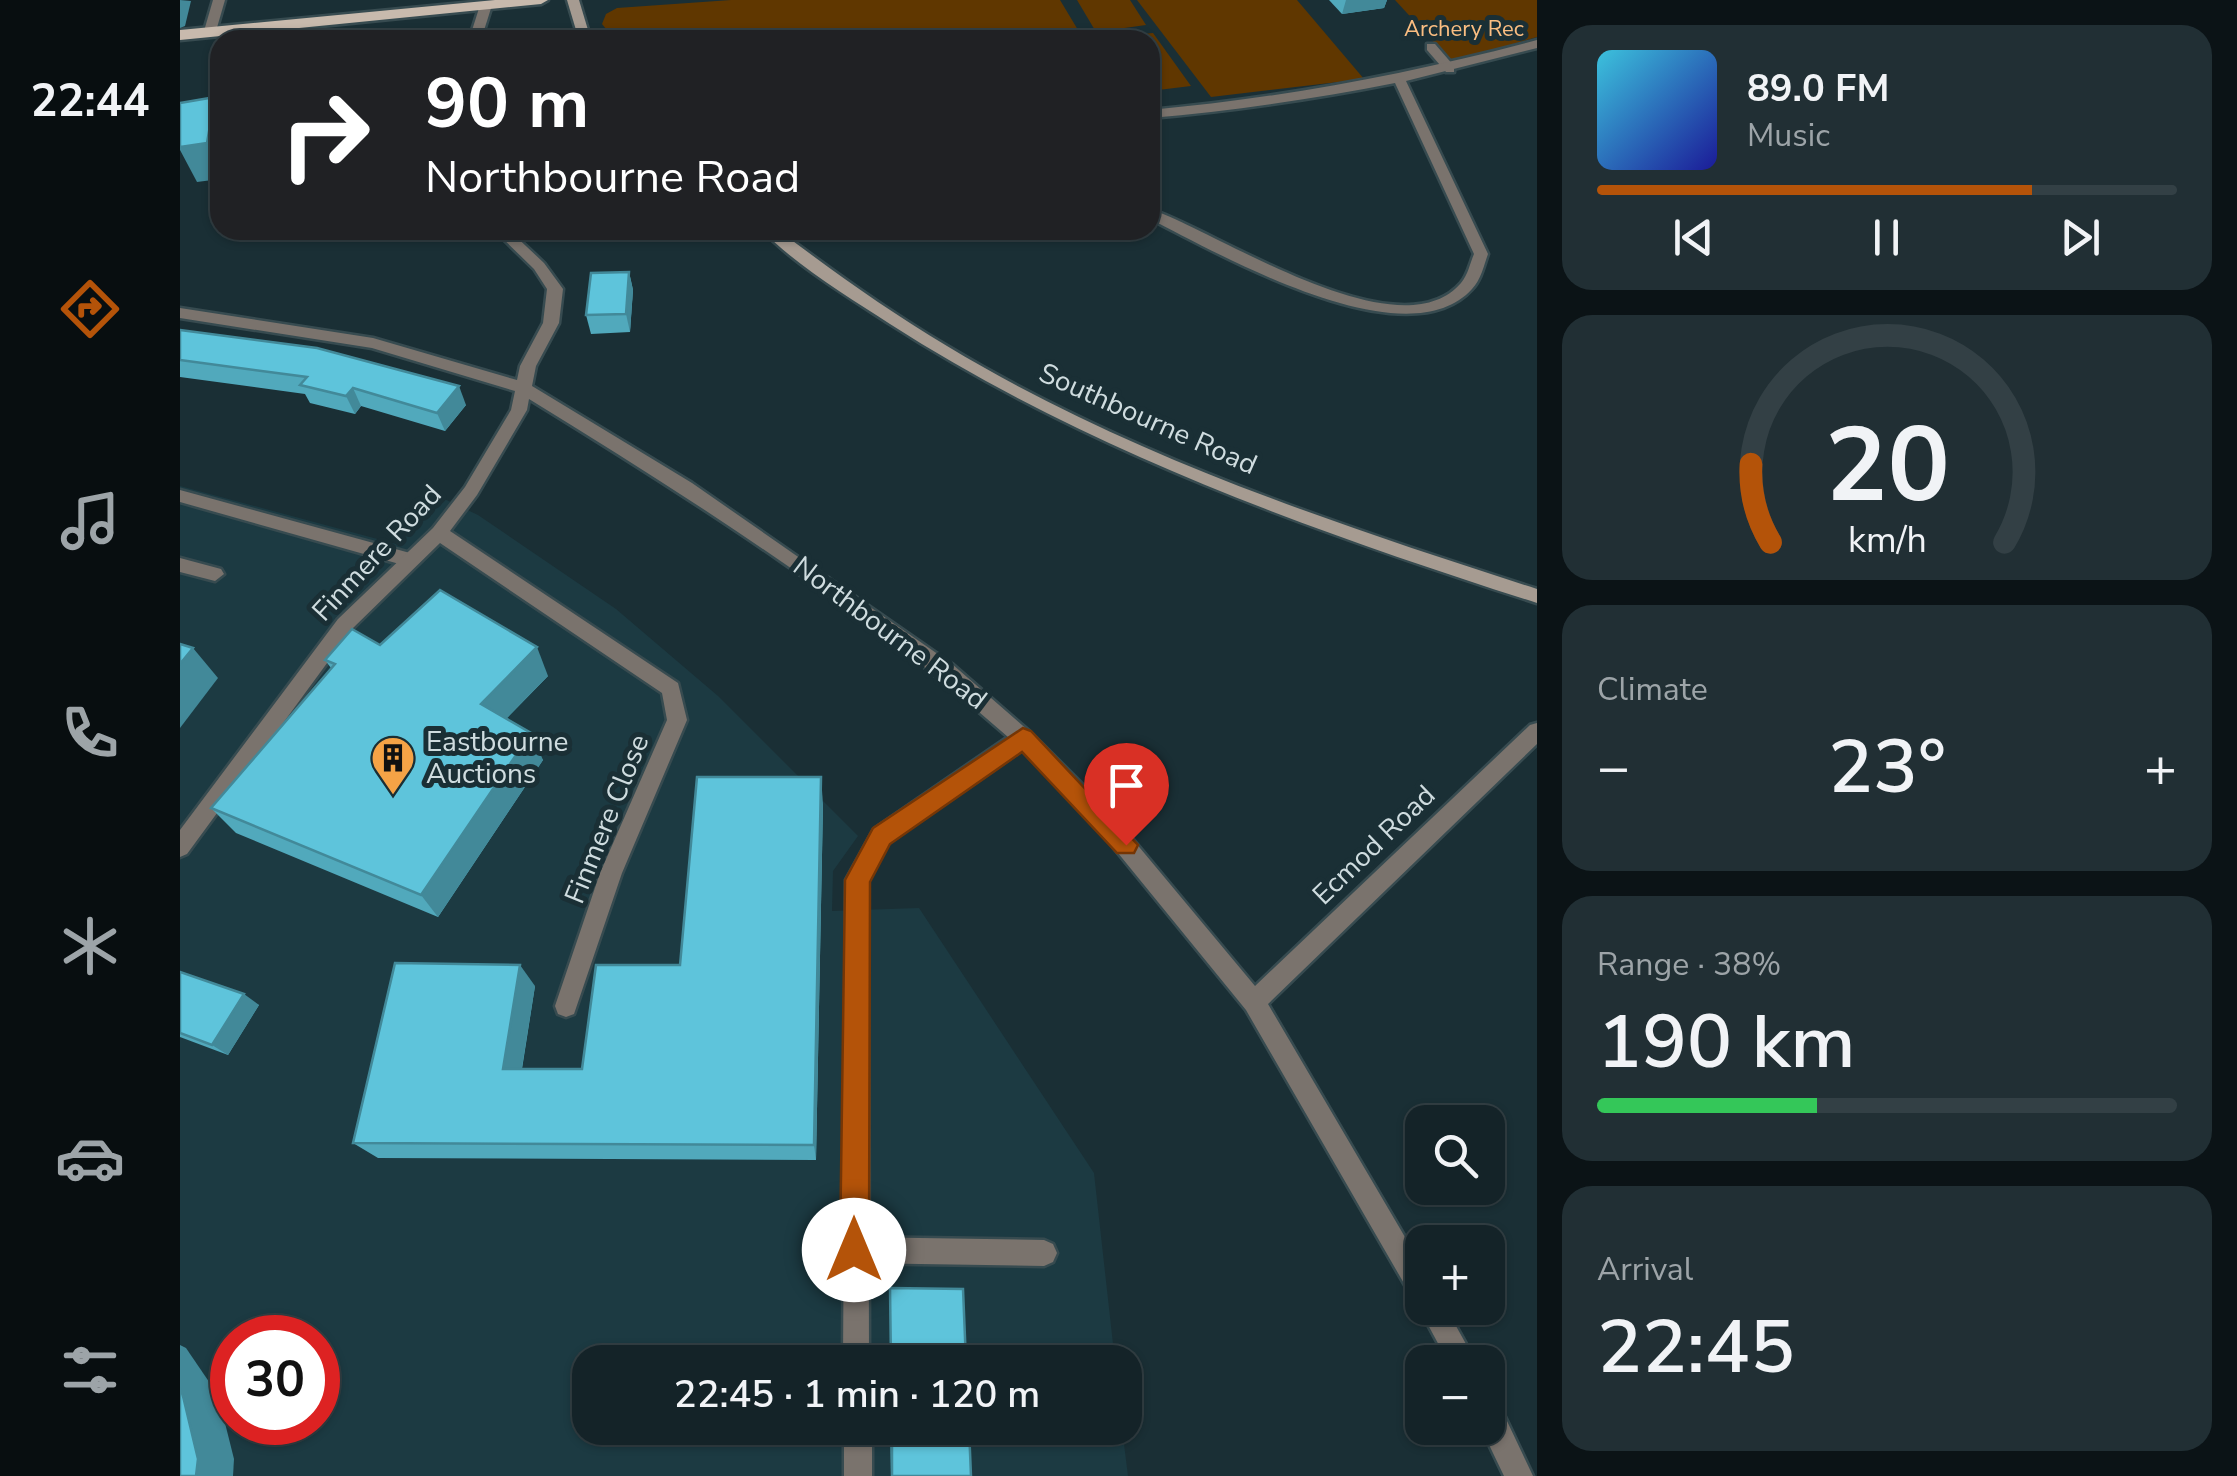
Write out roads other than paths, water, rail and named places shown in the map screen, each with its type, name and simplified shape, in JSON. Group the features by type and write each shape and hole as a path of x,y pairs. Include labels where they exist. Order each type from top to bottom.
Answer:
{"main road":[{"path":"271,30 446,4 541,0"},
{"path":"180,34 210,31"}],"street":[{"path":"210,30 219,0"},
{"path":"573,0 582,30"},
{"path":"478,30 486,5"},
{"path":"1160,113 1290,99 1400,81 1537,44"},
{"path":"1430,47 1450,69"},
{"path":"1160,218 1269,270 1362,306 1410,310 1447,301 1467,287 1482,254 1400,81"},
{"name":"Finmere Road","path":"180,847 345,624 440,532 471,490 519,410 528,366 551,324 556,290 539,266 512,240"},
{"name":"Southbourne Road","path":"783,240 890,318 1025,396 1182,468 1382,547 1537,596"},
{"name":"Northbourne Road","path":"180,313 373,343 524,388 686,487 828,583 945,670 1023,738 1114,832 1254,1002 1405,1261"},
{"path":"180,496 410,560"},
{"name":"Finmere Close","path":"440,532 671,689 677,720 611,872 566,1006"},
{"path":"180,565 215,574"},
{"name":"Ecmod Road","path":"1254,1002 1537,731"},
{"path":"856,1345 857,880 882,836 1023,738"},
{"path":"854,1250 1044,1253"},
{"path":"858,1445 858,1476"},
{"path":"1503,1445 1518,1476"}],"place":[{"name":"Eastbourne Auctions","path":"393,796"}],"park label":[{"name":"Archery Rec","path":"1464,29"}]}
